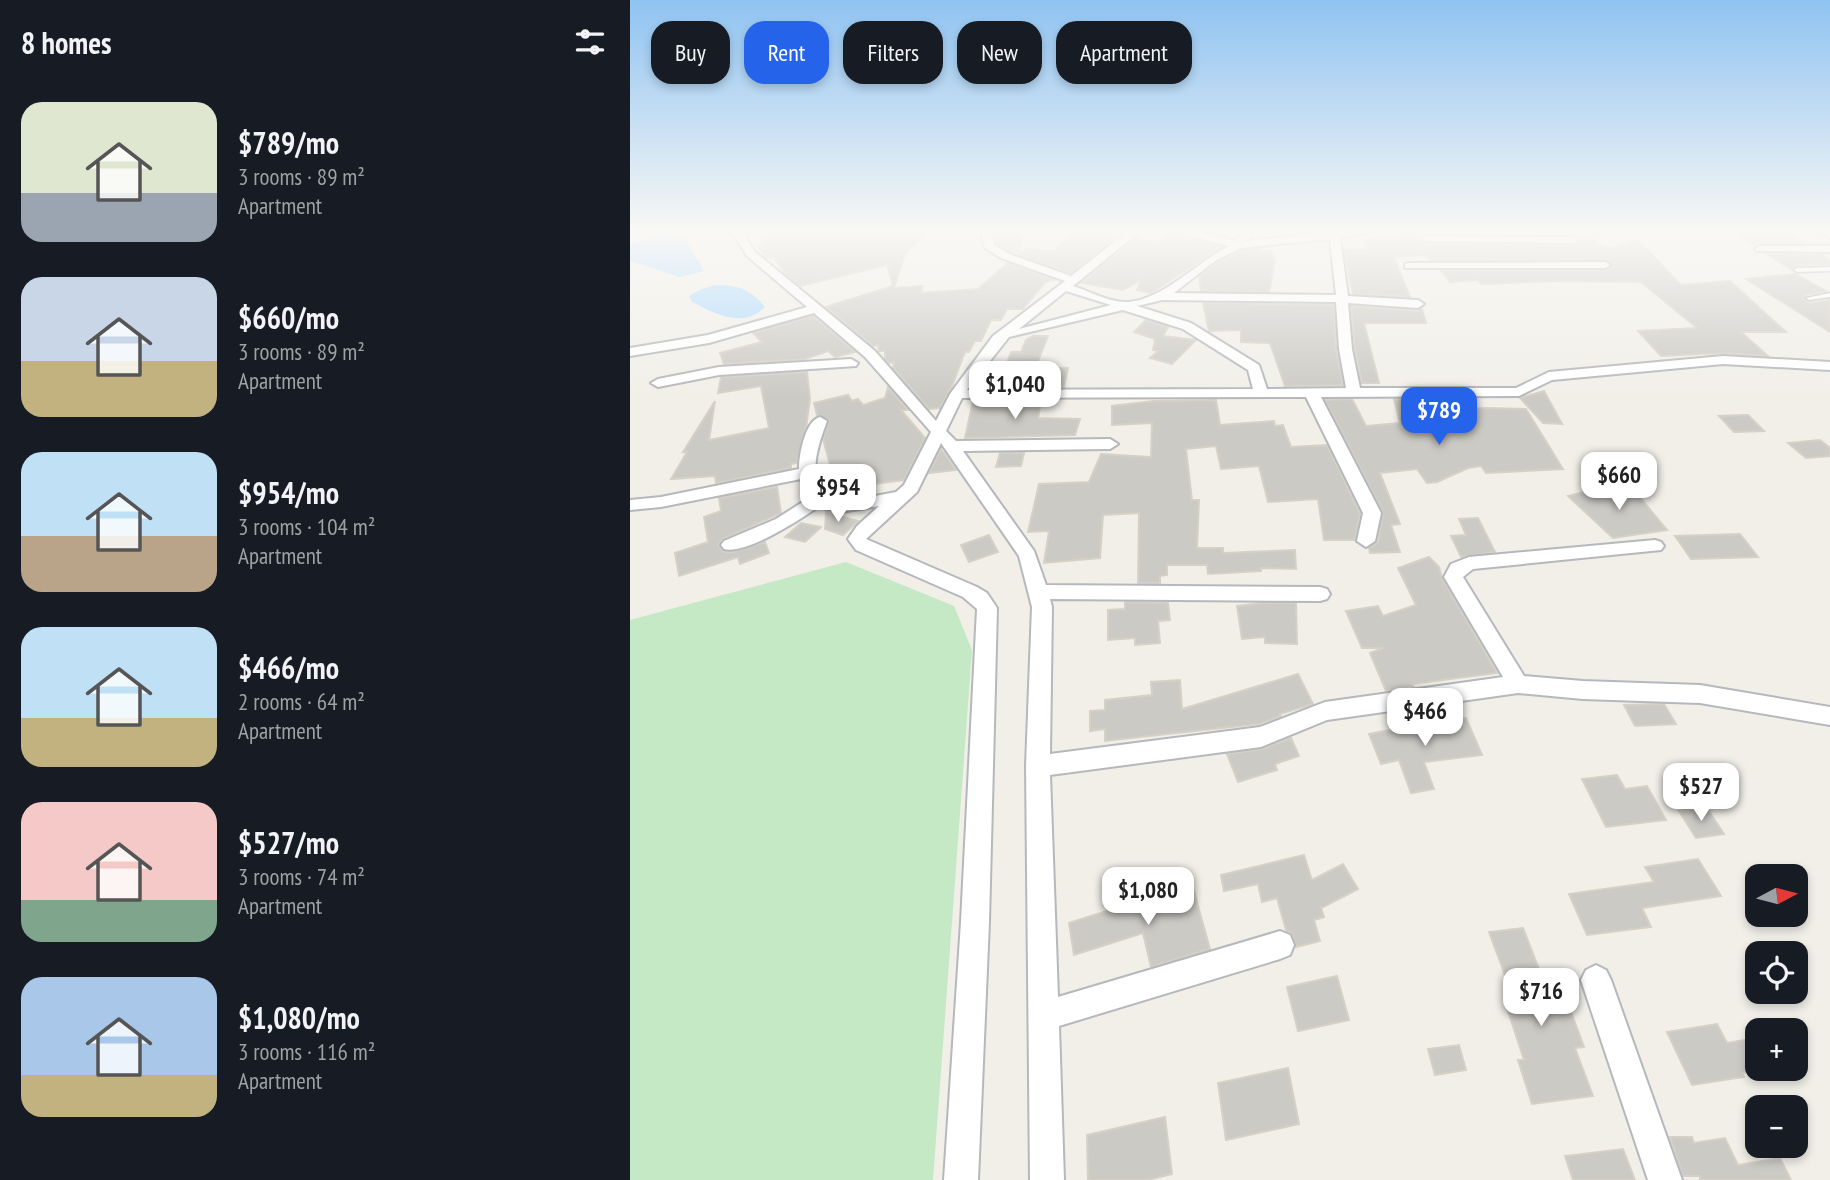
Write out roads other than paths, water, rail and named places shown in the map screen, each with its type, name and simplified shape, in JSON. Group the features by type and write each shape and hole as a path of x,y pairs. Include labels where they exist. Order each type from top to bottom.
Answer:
{"street":[{"path":"791,287 870,354 900,391 952,446 1028,555 1042,607 1038,766 1047,1180"},
{"path":"961,1180 975,922 987,608 980,598 970,592 862,546 857,539 863,530 911,488 957,394 998,339 1065,287"},
{"path":"1076,287 1119,306 1187,326 1254,368 1261,394"},
{"path":"1161,296 1173,287"},
{"path":"1341,287 1346,365 1353,390"},
{"path":"998,339 1161,296 1342,299 1418,304"},
{"path":"657,383 817,308"},
{"path":"630,352 851,363"},
{"path":"957,394 1261,394 1353,390 1519,392 1549,376 1723,360 1830,366"},
{"path":"1311,392 1372,513 1366,541"},
{"path":"820,421 811,444 805,473 818,500 830,506 852,506 900,497"},
{"path":"952,446 1110,444"},
{"path":"630,505 661,502 805,473"},
{"path":"730,545 782,523 818,500"},
{"path":"1518,684 1453,577 1458,569 1469,563 1654,547"},
{"path":"1038,592 1321,594"},
{"path":"1038,766 1261,737 1325,711 1518,684 1583,691 1700,694 1830,716"},
{"path":"1043,1016 1280,946"},
{"path":"1596,981 1665,1180"}],"lane":[{"path":"1809,298 1830,295"}],"water":[{"path":"708,287 743,289 765,307 748,317 720,315 692,302 689,296"}]}
